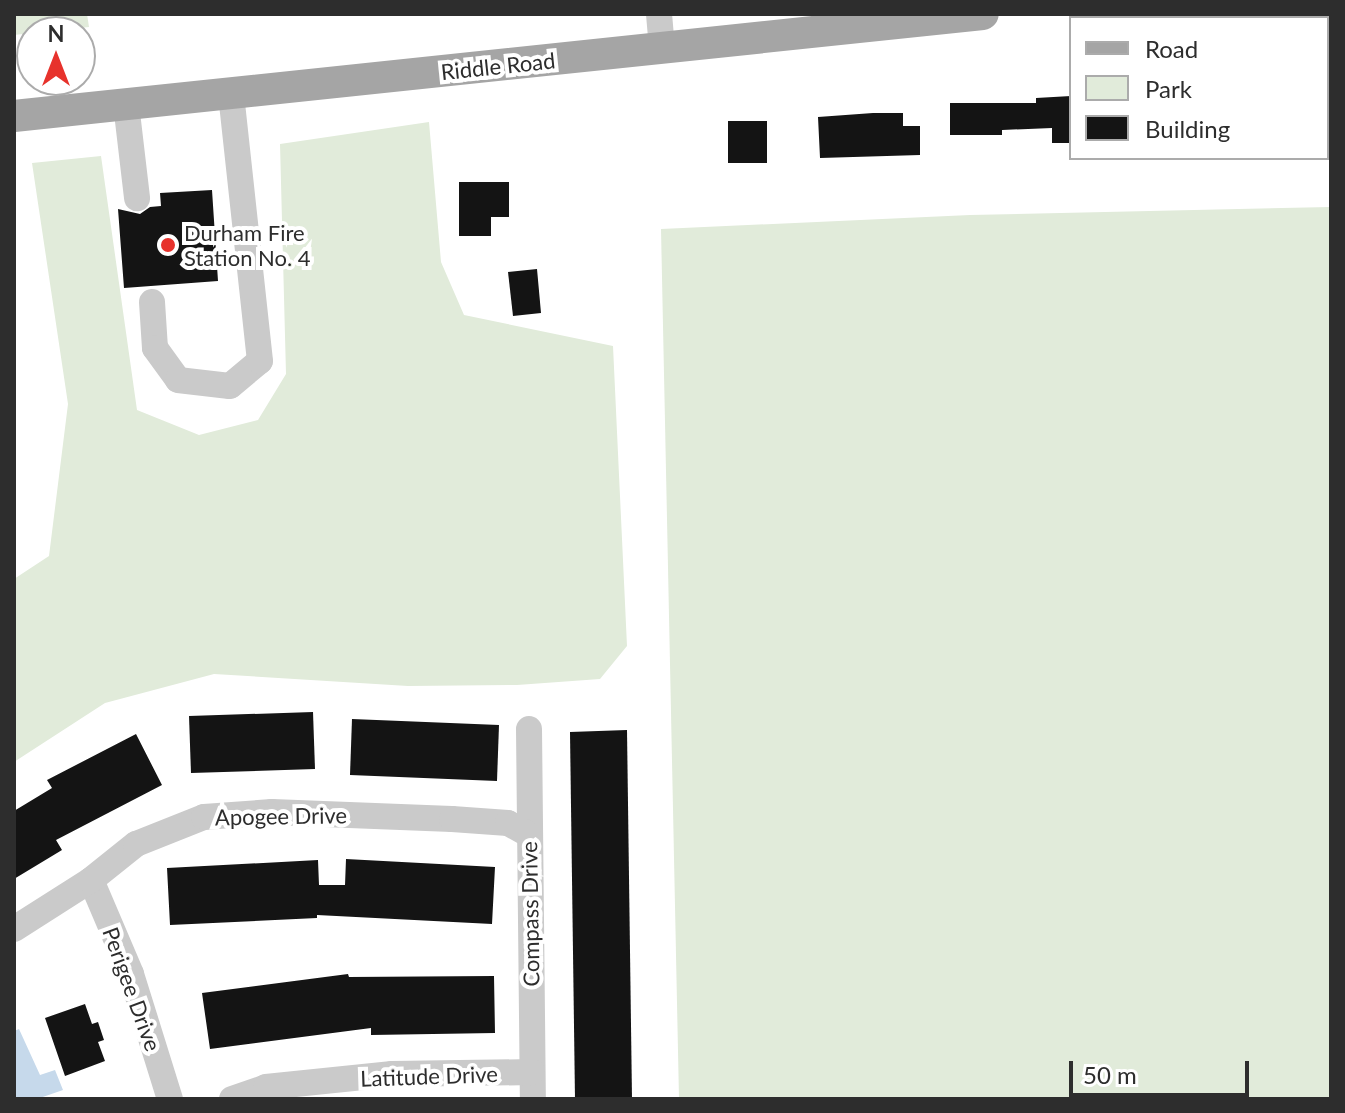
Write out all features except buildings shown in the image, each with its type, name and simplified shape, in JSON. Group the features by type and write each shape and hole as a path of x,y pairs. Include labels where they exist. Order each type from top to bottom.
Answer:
{"main road":[{"name":"Riddle Road","path":"14,116 983,14"}],"street":[{"path":"659,14 662,48"},
{"path":"152,302 155,348 178,380 230,386 260,361 231,94"},
{"path":"126,104 137,198"},
{"name":"Compass Drive","path":"529,729 533,1099"},
{"name":"Apogee Drive","path":"14,929 91,880 136,844 204,817 272,812 452,819 508,823 528,834"},
{"name":"Perigee Drive","path":"91,880 131,974 170,1099"},
{"name":"Latitude Drive","path":"232,1099 266,1087 392,1074 532,1072"}],"green space":[{"path":"14,14 87,14 16,16 14,35"},
{"path":"429,122 441,262 464,315 613,346 627,646 600,679 517,685 408,686 214,674 105,703 14,762 14,579 49,556 68,404 32,163 101,156 137,410 199,435 258,420 286,374 280,144"},
{"path":"1330,207 1331,1099 679,1099 661,229 970,215"}],"water":[{"path":"19,1029 40,1075 55,1070 63,1090 37,1099 15,1099 14,1031"}],"place":[{"name":"Durham Fire Station No. 4","path":"168,245"}]}
